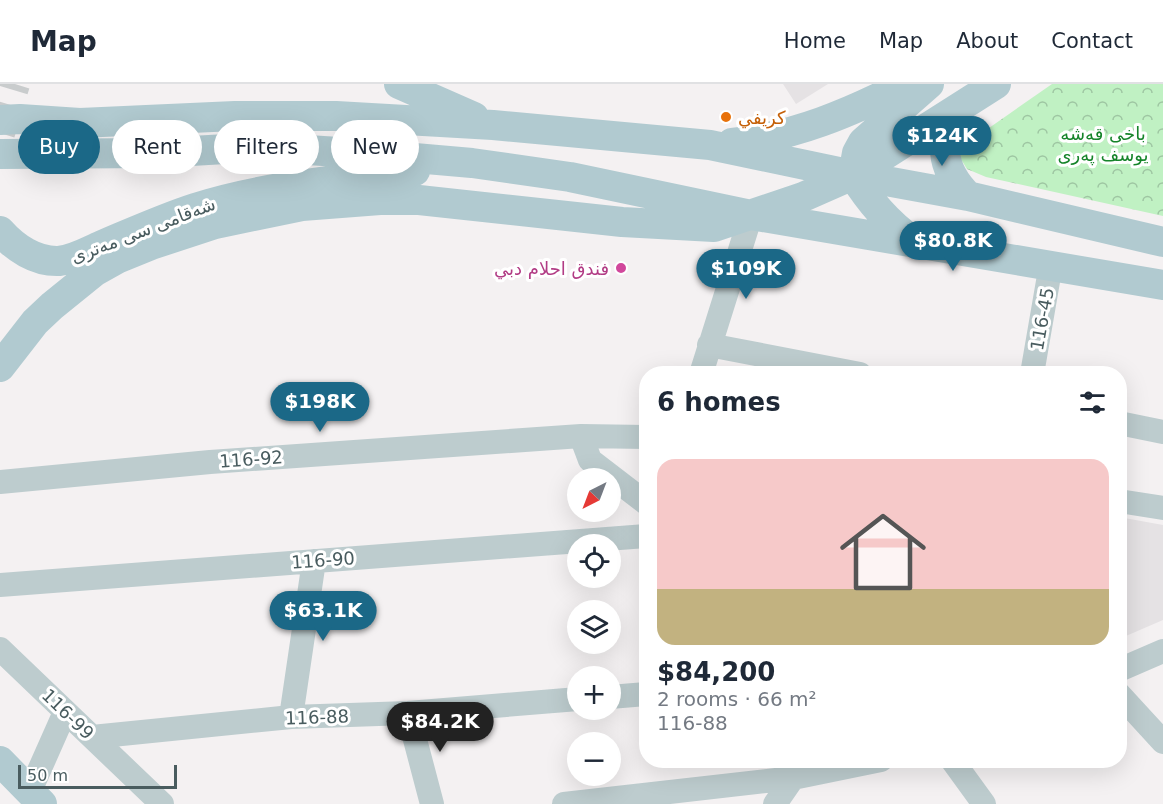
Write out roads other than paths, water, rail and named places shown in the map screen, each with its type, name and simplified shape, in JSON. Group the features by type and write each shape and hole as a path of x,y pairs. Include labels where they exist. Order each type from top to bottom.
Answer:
{"main road":[{"path":"399,84 494,125"},
{"path":"710,145 789,134 862,107 906,84"},
{"path":"913,241 880,213 853,175 857,153 863,142 929,84"},
{"path":"0,367 35,322 94,272 119,258 204,227 302,206 380,200 419,201 701,228 726,225 803,198 853,175 996,84"},
{"path":"962,107 953,118 947,132 945,160 957,186 968,196"},
{"path":"0,120 80,123 235,116 336,116 494,125 710,145 968,196 1163,242"},
{"path":"0,154 146,153 262,147 472,164 570,177 752,215 1051,264 1163,285"},
{"name":"شەقامی سی مەتری","path":"0,231 12,244 25,252 48,260 59,261 78,256 160,221 229,198 292,186 472,164"},
{"path":"0,761 36,797"}],"street":[{"path":"703,366 752,215"},
{"name":"116-45","path":"1033,366 1051,264"},
{"path":"709,345 818,366"},
{"path":"1127,425 1163,432"},
{"path":"581,436 590,460 639,498"},
{"name":"116-92","path":"0,482 210,462 581,436 639,437"},
{"path":"1127,502 1163,508"},
{"name":"116-90","path":"0,585 639,537"},
{"path":"291,717 314,561"},
{"name":"116-99","path":"0,649 162,804"},
{"path":"1127,667 1163,651"},
{"path":"621,696 639,695"},
{"name":"116-88","path":"92,737 291,717 408,713 567,700"},
{"path":"1127,703 1163,742"},
{"path":"36,797 65,712"},
{"path":"408,713 432,804"},
{"path":"564,804 793,778 842,768"},
{"path":"958,768 984,804"},
{"path":"775,804 793,778"}],"tunnel":[{"path":"0,133 15,84"}],"place":[{"name":"كريفي","path":"726,117"},
{"name":"فندق احلام دبي","path":"621,268"}],"park label":[{"name":"باخی قەشە یوسف پەری","path":"1103,143"}]}
